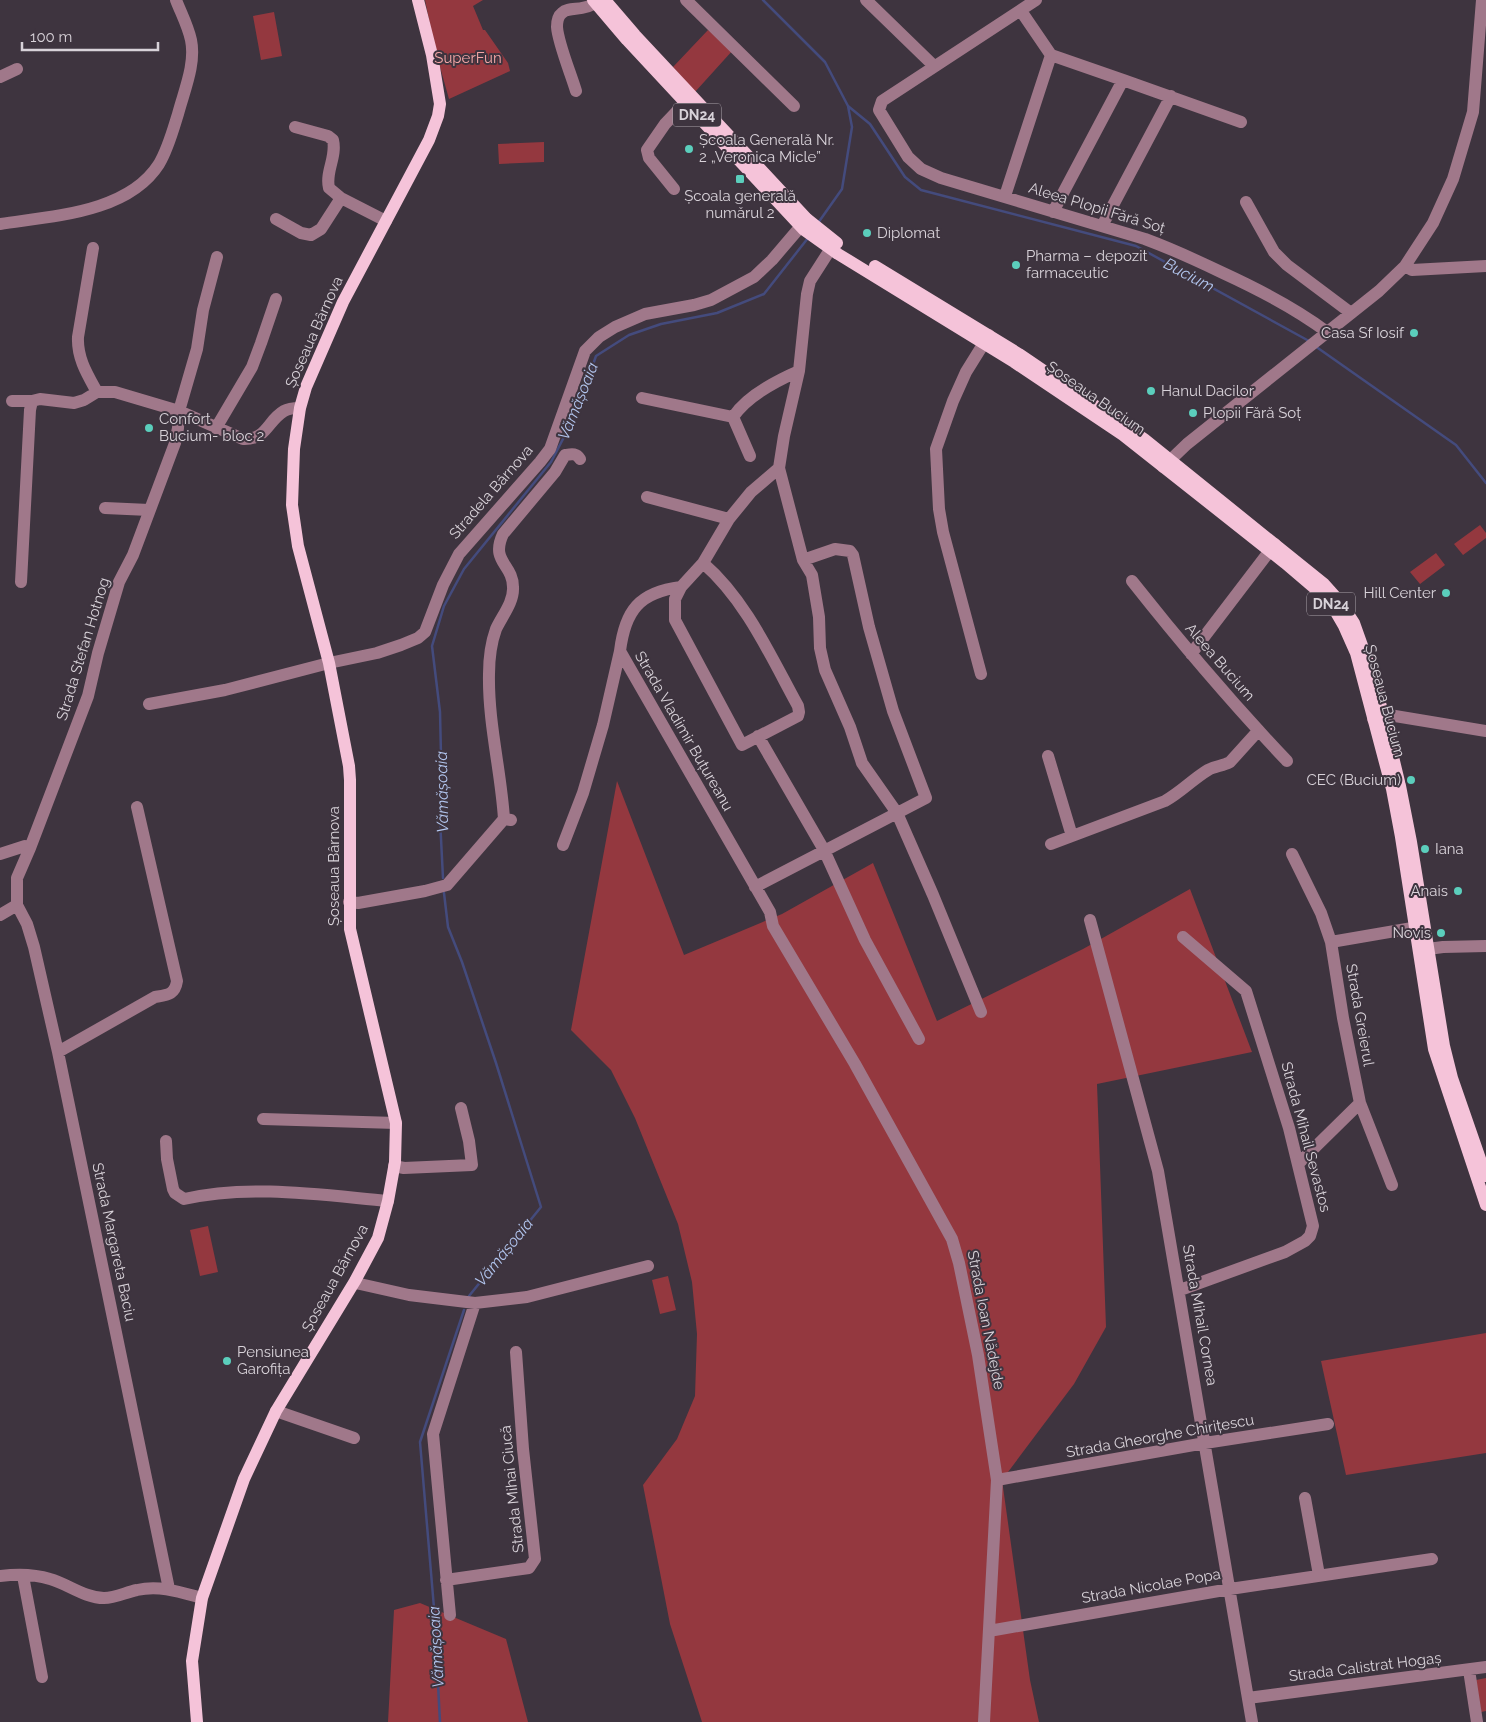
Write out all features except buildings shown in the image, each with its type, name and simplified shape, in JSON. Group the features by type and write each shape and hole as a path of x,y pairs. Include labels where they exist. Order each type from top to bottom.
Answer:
{"main road":[{"name":"Șoseaua Bârnova","path":"197,1722 192,1661 202,1598 244,1479 276,1411 355,1281 378,1238 388,1201 394,1166 396,1123 350,929 350,780 346,753 329,663 298,546 292,505 294,450 300,408 306,387 344,302 430,140 438,116 440,104 432,55 418,0"},
{"name":"Șoseaua Bucium","path":"597,1 685,103 805,224 829,243 1085,397 1144,439 1167,463 1272,547 1324,584 1341,603 1350,616 1366,653 1375,682 1378,718 1400,786 1420,927 1434,1049 1486,1205"},
{"name":"Șoseaua Bucium","path":"597,1 635,35 805,224"},
{"name":"Șoseaua Bucium","path":"1420,927 1428,949 1444,1046 1452,1078 1486,1176"}],"street":[{"path":"0,224 67,214 97,206 134,190 160,163 172,135 191,64 190,38 176,0"},
{"path":"686,0 794,106"},
{"path":"866,0 934,66 1036,0"},
{"path":"1167,463 1187,444 1379,291 1405,266 1433,223 1453,179 1473,112 1482,0"},
{"path":"576,91 558,33 558,20 560,13 588,9 597,1"},
{"path":"1021,11 1051,55 1241,122"},
{"path":"1005,196 1051,55"},
{"name":"Aleea Plopii Fără Soț","path":"934,66 882,101 879,110 908,157 921,169 941,178 1145,239 1172,249 1274,297 1304,315 1318,340"},
{"path":"0,77 17,69"},
{"path":"1053,212 1123,80"},
{"path":"1102,226 1170,96"},
{"path":"674,189 649,158 647,150 665,124 685,103"},
{"path":"295,127 328,136 333,140 334,150 328,183 329,188 341,198 386,221"},
{"path":"276,218 301,233 311,235 321,230 341,198"},
{"path":"1246,202 1274,252 1286,265 1351,313"},
{"name":"Stradela Bârnova","path":"148,704 225,690 329,663 377,653 418,638 425,632 443,585 459,554 550,449 586,351 598,337 615,327 645,314 711,300 754,277 805,224"},
{"path":"829,243 810,281 807,294 799,371 784,436 779,468 803,560 812,575 824,670 850,727 862,763 897,813 981,1012"},
{"path":"93,248 77,349 97,392"},
{"name":"Strada Stefan Hotnog","path":"17,905 17,878 88,696 119,582 133,555 175,443 179,412 197,349 203,310 217,257"},
{"path":"1405,266 1412,270 1486,266"},
{"path":"216,428 252,366 262,343 276,299"},
{"path":"981,674 943,532 936,449 953,401 966,372 986,339"},
{"path":"733,417 746,402 785,377 799,371"},
{"path":"12,401 40,399 74,403 84,400 97,392 115,392 179,412 243,439 251,440 259,437 282,411 300,408"},
{"path":"642,398 733,417"},
{"path":"20,582 32,401"},
{"path":"733,417 750,456"},
{"path":"349,902 358,903 426,891 447,885 493,830 509,819 493,731 489,674 492,643 510,601 513,587 512,579 499,554 500,541 503,534 555,472 565,455 577,455 580,459"},
{"path":"702,563 716,574 731,592 761,640 798,706 798,716 794,719 742,745 675,620 675,599 681,587 702,563 729,519 751,492 779,468"},
{"path":"647,497 729,519"},
{"path":"105,508 149,510"},
{"path":"1191,654 1272,547"},
{"path":"755,887 926,798 893,711 869,627 853,555 850,551 835,548 803,560"},
{"name":"Aleea Bucium","path":"1132,581 1191,654 1286,760"},
{"name":"Strada Vladimir Buțureanu","path":"681,587 666,589 652,594 632,609 622,635 620,651 770,912"},
{"path":"563,845 583,793 603,725 620,651"},
{"path":"1378,718 1389,715 1486,731"},
{"path":"1051,844 1166,801 1207,770 1230,762 1258,731"},
{"path":"758,736 824,850 865,940 919,1039"},
{"path":"1048,756 1072,836"},
{"path":"58,1052 155,997 171,994 176,988 177,981 137,807"},
{"path":"0,854 25,846 30,848"},
{"name":"Strada Greierul","path":"1292,854 1321,913 1331,942 1343,1018 1360,1103 1392,1185"},
{"path":"0,915 17,905"},
{"name":"Strada Margareta Baciu","path":"17,905 27,924 34,947 58,1052 169,1589"},
{"name":"Strada Ioan Nădejde","path":"770,912 773,926 855,1064 952,1239 959,1263 978,1355 997,1480 984,1722"},
{"name":"Strada Mihail Cornea","path":"1090,920 1158,1171 1180,1290 1252,1722"},
{"path":"1331,942 1420,927"},
{"name":"Strada Mihail Sevastos","path":"1180,1290 1285,1252 1305,1241 1310,1236 1313,1226 1299,1163 1246,991 1183,938"},
{"path":"1428,949 1443,946 1486,946"},
{"path":"1299,1163 1360,1103"},
{"path":"394,1166 404,1168 472,1165 469,1141 461,1108"},
{"path":"263,1120 396,1123"},
{"path":"166,1141 167,1159 173,1189 175,1193 184,1198 216,1192 278,1192 388,1201"},
{"path":"355,1281 360,1284 409,1295 476,1304 527,1296 648,1266"},
{"path":"450,1614 433,1434 476,1304"},
{"name":"Strada Mihai Ciucă","path":"446,1580 529,1568 535,1558 516,1352"},
{"path":"276,1411 354,1438"},
{"name":"Strada Gheorghe Chirițescu","path":"997,1480 1205,1443 1328,1424"},
{"path":"1305,1498 1319,1575"},
{"name":"Strada Nicolae Popa","path":"989,1631 1230,1589 1432,1559"},
{"path":"0,1576 50,1579 93,1596 105,1598 145,1589 169,1589 202,1598"},
{"path":"23,1576 42,1677"},
{"name":"Strada Calistrat Hogaș","path":"1248,1698 1486,1667"},
{"path":"1469,1670 1477,1722"}],"green space":[{"name":"SuperFun","path":"425,0 483,0 473,6 483,30 485,30 508,63 510,71 449,99 435,49"},
{"path":"274,12 282,56 261,60 253,16"},
{"path":"708,30 733,50 695,92 673,67"},
{"path":"544,142 544,162 499,164 498,144"},
{"path":"1480,525 1486,533 1486,538 1463,555 1454,544"},
{"path":"1436,553 1445,565 1420,584 1410,572"},
{"path":"617,781 684,955 782,914 873,863 937,1021 1083,949 1190,889 1252,1052 1097,1084 1106,1327 1074,1384 1002,1480 1030,1680 1039,1722 702,1722 670,1624 643,1485 677,1439 695,1396 697,1334 692,1282 678,1224 635,1118 611,1070 571,1030"},
{"path":"208,1226 218,1272 200,1276 190,1230"},
{"path":"668,1276 676,1310 660,1314 652,1280"},
{"path":"1486,1333 1486,1453 1346,1475 1321,1361"},
{"path":"420,1603 506,1639 528,1722 388,1722 394,1610"},
{"path":"1486,1678 1486,1711 1481,1712 1476,1680"}],"waterway":[{"name":"Vămășoaia","path":"763,0 825,62 848,106 852,127 842,189 818,223"},
{"name":"Bucium","path":"848,106 870,124 905,177 921,190 1136,246 1309,341"},
{"name":"Vămășoaia","path":"443,878 440,819 442,798 440,712 432,646 444,606 464,569 551,462 575,416 596,356 629,335 661,324 717,313 764,294 808,238"},
{"name":"Bucium","path":"1315,346 1456,445 1486,483"},
{"name":"Vămășoaia","path":"444,893 448,927 462,962 496,1063 541,1207 469,1296"},
{"name":"Vămășoaia","path":"440,1722 434,1608 420,1442 464,1310"}],"place":[{"name":"Școala Generală Nr. 2 „Veronica Micle”","path":"689,149"},
{"name":"Școala generală numărul 2","path":"740,179"},
{"name":"Diplomat","path":"867,233"},
{"name":"Pharma – depozit farmaceutic","path":"1016,265"},
{"name":"Casa Sf Iosif","path":"1414,333"},
{"name":"Hanul Dacilor","path":"1151,391"},
{"name":"Plopii Fără Soț","path":"1193,413"},
{"name":"Confort Bucium- bloc 2","path":"149,428"},
{"name":"Hill Center","path":"1446,593"},
{"name":"CEC (Bucium)","path":"1411,780"},
{"name":"Iana","path":"1425,849"},
{"name":"Anais","path":"1458,891"},
{"name":"Novis","path":"1441,933"},
{"name":"Pensiunea Garofița","path":"227,1361"}]}
